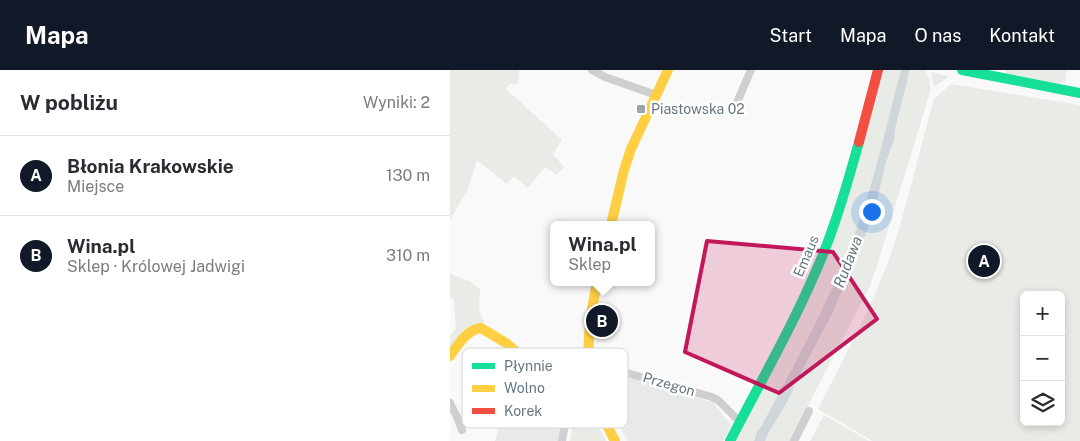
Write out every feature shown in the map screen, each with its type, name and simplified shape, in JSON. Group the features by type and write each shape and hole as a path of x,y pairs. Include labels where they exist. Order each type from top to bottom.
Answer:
{"street":[{"path":"592,70 605,77 656,95"},
{"path":"611,221 627,160 639,130 668,70"},
{"path":"735,107 751,70"},
{"name":"Emaus","path":"730,441 799,307 825,249 840,207 878,70"},
{"path":"962,70 1003,74 1080,93"},
{"path":"588,348 589,322 596,286"},
{"path":"450,356 468,334 477,327 512,348"},
{"name":"Przegon","path":"628,373 712,397 719,401 740,422"},
{"path":"450,403 462,430"},
{"path":"794,441 810,411"},
{"path":"562,441 564,428"},
{"path":"608,428 615,441"}],"highlighted area":[{"path":"707,241 833,252 877,319 779,393 685,352"}],"shaded area":[{"path":"450,70 519,70 518,84 510,84 506,89 562,140 553,154 564,167 557,175 545,167 528,188 514,176 507,184 477,160 468,189 450,220"},
{"path":"880,70 901,70 882,147 851,247 813,331 757,432 754,441 732,441 820,266"},
{"path":"909,70 925,70 928,75 930,92 869,288 790,441 765,441 832,314 872,218 886,162 894,143 895,129"},
{"path":"1006,70 1067,70 1065,83 1061,82 1061,84 1006,74"},
{"path":"931,72 948,76 948,77 934,87"},
{"path":"951,84 1080,105 1080,441 872,441 818,409 880,283 901,222 934,99"},
{"path":"450,274 469,281 480,289 479,310 485,324 475,326 450,352 450,336 456,329 454,300 450,297"},
{"path":"628,377 712,402 731,424 723,441 628,441 626,428 628,428"},
{"path":"824,415 869,441 810,441"},
{"path":"498,428 560,428 558,441 495,441"},
{"path":"572,428 600,428 606,441 570,441"},
{"path":"620,428 626,428 629,439 627,441"}],"water":[{"name":"Rudawa","path":"901,70 909,70 895,129 894,141 886,162 872,218 853,266 832,314 791,395 765,441 754,441 757,432 822,311 853,239 873,176"}],"traffic: fast":[{"path":"962,70 1080,93"},
{"path":"730,441 812,281 833,229 859,142"}],"traffic: slow":[{"path":"612,221 631,149 668,70"},
{"path":"589,348 596,286"},
{"path":"450,356 467,335 481,328 512,348"},
{"path":"608,428 615,441"}],"traffic: jam":[{"path":"859,142 878,70"}],"place":[{"name":"Piastowska 02","path":"641,109"},
{"name":"Błonia Krakowskie","path":"984,261"},
{"name":"Wina.pl","path":"602,321"}]}
